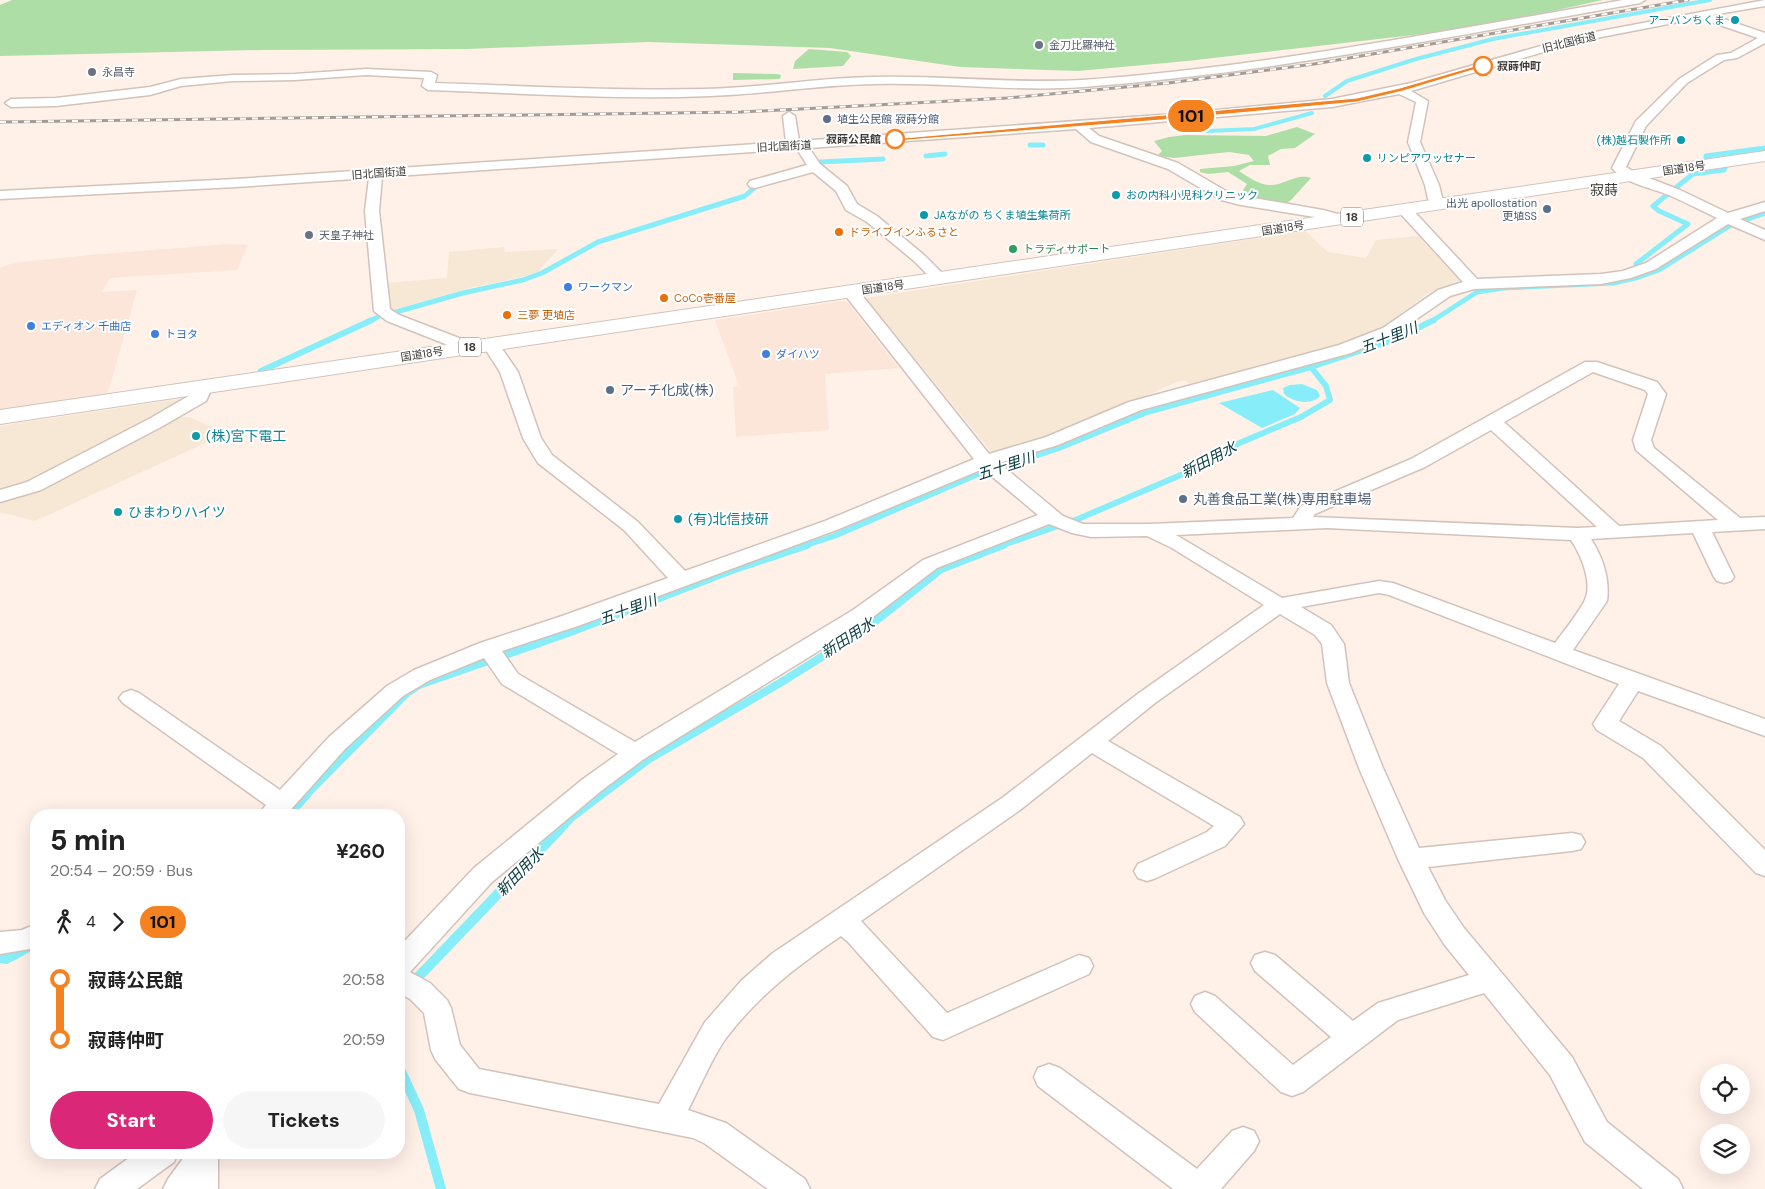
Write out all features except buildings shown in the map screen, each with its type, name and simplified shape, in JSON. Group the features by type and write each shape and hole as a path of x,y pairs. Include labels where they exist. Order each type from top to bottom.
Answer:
{"highway":[{"name":"国道18号","path":"0,417 1765,156"}],"street":[{"path":"0,112 6,102 56,102 150,91 181,83 366,72 431,75 428,86 610,94 746,91 843,81 892,80 1008,85 1081,83 1240,66 1358,49 1640,0"},
{"name":"旧北国街道","path":"0,195 376,174 644,154 797,145 1332,103 1357,100 1401,90 1569,41 1621,29 1765,3"},
{"path":"1700,15 1765,38"},
{"path":"1765,38 1733,56 1720,57 1683,81 1640,124 1619,168 1631,176 1670,191 1765,236"},
{"path":"1401,90 1422,101 1414,142 1432,185 1435,198 1441,204"},
{"path":"789,116 797,145 815,167 842,189 851,207 872,219 919,258 940,279"},
{"path":"1080,124 1086,134 1095,139 1173,166 1226,196 1241,201 1322,214 1340,219"},
{"path":"755,184 815,167"},
{"path":"376,174 372,211 382,311 393,318 466,347"},
{"path":"131,698 186,734 257,787 276,809 337,743 394,691 422,675 492,654 570,621 681,579 832,526 991,466 1135,406 1345,349 1389,331 1444,293 1473,284 1601,279 1626,275 1651,266 1765,206"},
{"path":"1404,209 1473,284"},
{"path":"851,292 991,466 1054,518 1079,529 1091,531 1149,530 1300,522 1577,534 1735,524 1765,524"},
{"path":"490,344 509,372 532,438 545,459 631,526 681,579"},
{"path":"1300,522 1308,510 1418,463 1591,366 1650,386 1657,394 1642,440 1645,450 1735,524"},
{"path":"0,496 34,486 155,423 200,397 203,388"},
{"path":"1493,422 1614,532"},
{"path":"405,959 483,875 592,785 635,753 861,615 930,564 1054,518"},
{"path":"1700,527 1724,577"},
{"path":"1149,530 1179,544 1323,630 1333,644 1338,684 1371,768 1434,906 1454,936 1561,1066 1596,1132 1666,1189"},
{"path":"1560,652 1596,601 1598,594 1594,570 1582,541 1577,534"},
{"path":"667,1120 715,1031 752,988 783,961 1011,804 1147,698 1279,605 1380,587 1393,589 1633,681 1765,728"},
{"path":"492,654 510,679 635,753"},
{"path":"1633,681 1605,724 1652,752 1765,866"},
{"path":"1091,742 1231,824 1216,839 1147,871"},
{"path":"1411,859 1572,842"},
{"path":"842,921 858,934 943,1028 1079,966"},
{"path":"0,943 30,942"},
{"path":"1265,963 1352,1038"},
{"path":"1205,1004 1292,1083 1388,1011 1490,980"},
{"path":"409,986 437,1008 446,1050 470,1080 695,1126 715,1133 794,1189"},
{"path":"1049,1077 1199,1189 1243,1141"},
{"path":"111,1189 153,1159"},
{"path":"179,1189 199,1167"}],"shaded area":[{"path":"1305,231 1328,252 1366,258 1376,240 1418,236 1460,281 1428,293 1382,328 1335,346 1190,384 1184,380 1174,383 1131,403 1047,437 992,453 866,298"},
{"path":"230,244 248,245 237,270 110,278 102,292 137,290 108,393 0,410 0,268 13,263 89,255"},
{"path":"504,247 505,252 558,249 539,271 522,277 469,288 392,310 386,283 447,278 449,252"},
{"path":"843,301 847,302 899,368 825,374 829,430 736,437 733,387 739,386 715,320"},
{"path":"186,398 149,421 44,475 0,493 0,426"},
{"path":"175,417 189,417 227,433 35,521 0,512 0,500"}],"green space":[{"path":"12,0 1603,0 1474,28 1187,61 1078,71 960,67 830,48 648,42 467,49 261,50 0,56 0,5"},
{"path":"809,49 847,52 851,56 843,66 793,69 795,61"},
{"path":"733,73 781,75 780,79 733,80"},
{"path":"1297,127 1315,134 1295,148 1281,149 1268,156 1270,165 1250,165 1239,171 1255,181 1268,185 1301,177 1311,178 1284,205 1252,198 1243,190 1247,184 1228,172 1208,174 1200,172 1200,169 1234,166 1254,161 1249,155 1229,152 1174,158 1157,156 1162,151 1154,141 1186,135 1266,136"}],"water":[{"path":"1302,384 1317,390 1320,396 1312,401 1302,402 1284,394 1283,388"},
{"path":"1273,390 1300,408 1295,414 1262,428 1219,403"}],"waterway":[{"path":"1325,96 1347,81 1416,59 1493,39 1710,0"},
{"path":"1184,132 1254,129 1312,113"},
{"path":"1030,145 1043,145"},
{"path":"1706,159 1706,156 1765,148"},
{"path":"926,156 945,154"},
{"path":"820,162 883,159"},
{"path":"1636,264 1688,224 1659,211 1653,206 1693,174 1724,170 1725,168"},
{"path":"396,312 463,293 523,280 542,273 598,242 745,196 754,188"},
{"name":"五十里川","path":"1432,321 1477,292 1504,288 1613,283 1636,278 1659,270 1731,225 1765,213"},
{"path":"372,320 378,317"},
{"path":"261,371 372,320"},
{"name":"五十里川","path":"1311,367 1393,340 1432,321"},
{"name":"五十里川","path":"803,546 834,536 978,474 1059,448 1147,412 1311,367"},
{"name":"新田用水","path":"1000,546 1078,519 1183,474 1223,450 1301,417 1330,400 1326,386 1311,367"},
{"name":"五十里川","path":"294,809 407,693 419,685 568,633 732,570 807,545"},
{"name":"新田用水","path":"559,831 572,817 649,759 780,683 863,631 941,569 1003,545"},
{"name":"新田用水","path":"405,991 560,829"},
{"name":"五十里川","path":"0,958 6,959 30,946"},
{"path":"405,1080 419,1110 441,1189"}],"railway":[{"path":"0,122 741,112 1007,98 1168,83 1314,64 1688,0"}],"bus line":[{"name":"101","path":"895,139 1174,118 1357,100 1401,90 1483,66"}],"place":[{"name":"アーバンちくま","path":"1735,20"},
{"name":"金刀比羅神社","path":"1039,45"},
{"name":"寂蒔仲町","path":"1483,66"},
{"name":"永昌寺","path":"92,72"},
{"name":"埴生公民館 寂蒔分館","path":"827,119"},
{"name":"寂蒔公民館","path":"895,139"},
{"name":"(株)越石製作所","path":"1681,140"},
{"name":"リンピアワッセナー","path":"1367,158"},
{"name":"おの内科小児科クリニック","path":"1116,195"},
{"name":"出光 apollostation 更埴SS","path":"1547,209"},
{"name":"JAながの ちくま埴生集荷所","path":"924,215"},
{"name":"ドライブインふるさと","path":"839,232"},
{"name":"天皇子神社","path":"309,235"},
{"name":"トラディサポート","path":"1013,249"},
{"name":"ワークマン","path":"568,287"},
{"name":"CoCo壱番屋","path":"664,298"},
{"name":"三夢 更埴店","path":"507,315"},
{"name":"エディオン 千曲店","path":"31,326"},
{"name":"トヨタ","path":"155,334"},
{"name":"ダイハツ","path":"766,354"},
{"name":"アーチ化成(株)","path":"610,390"},
{"name":"(株)宮下電工","path":"196,436"},
{"name":"丸善食品工業(株)専用駐車場","path":"1183,499"},
{"name":"ひまわりハイツ","path":"118,512"},
{"name":"(有)北信技研","path":"678,519"}],"district":[{"name":"寂蒔","path":"1604,190"}]}
